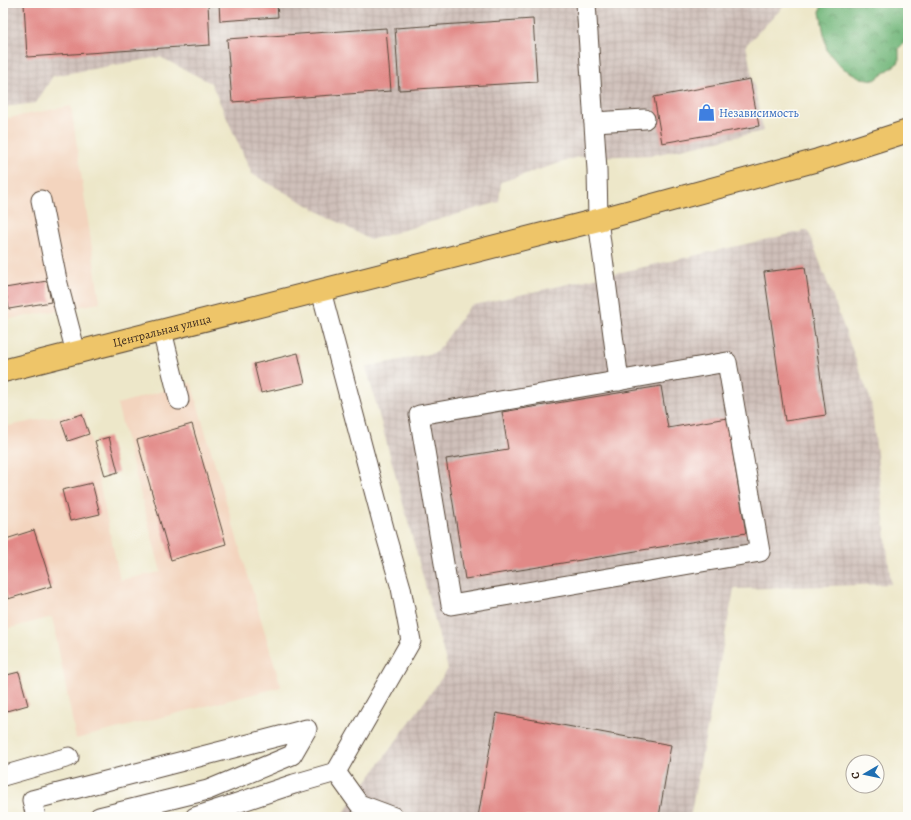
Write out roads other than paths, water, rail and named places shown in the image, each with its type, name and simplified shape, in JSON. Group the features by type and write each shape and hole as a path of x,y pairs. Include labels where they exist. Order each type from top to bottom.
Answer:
{"main road":[{"name":"Центральная улица","path":"3,371 598,220 818,160 908,131"}],"street":[{"path":"586,3 594,122 598,220 619,381"},
{"path":"594,122 645,119"},
{"path":"41,200 57,280 76,353"},
{"path":"195,817 336,772 411,641 401,588 321,291"},
{"path":"162,331 179,400"},
{"path":"727,362 760,552 451,605 419,415 619,381 727,362"},
{"path":"36,817 32,800 307,729 292,755 208,790 99,817"},
{"path":"3,776 68,757"},
{"path":"336,772 365,812 394,817"},
{"path":"208,790 215,811"}],"place":[{"name":"Независимость","path":"706,113"}]}
